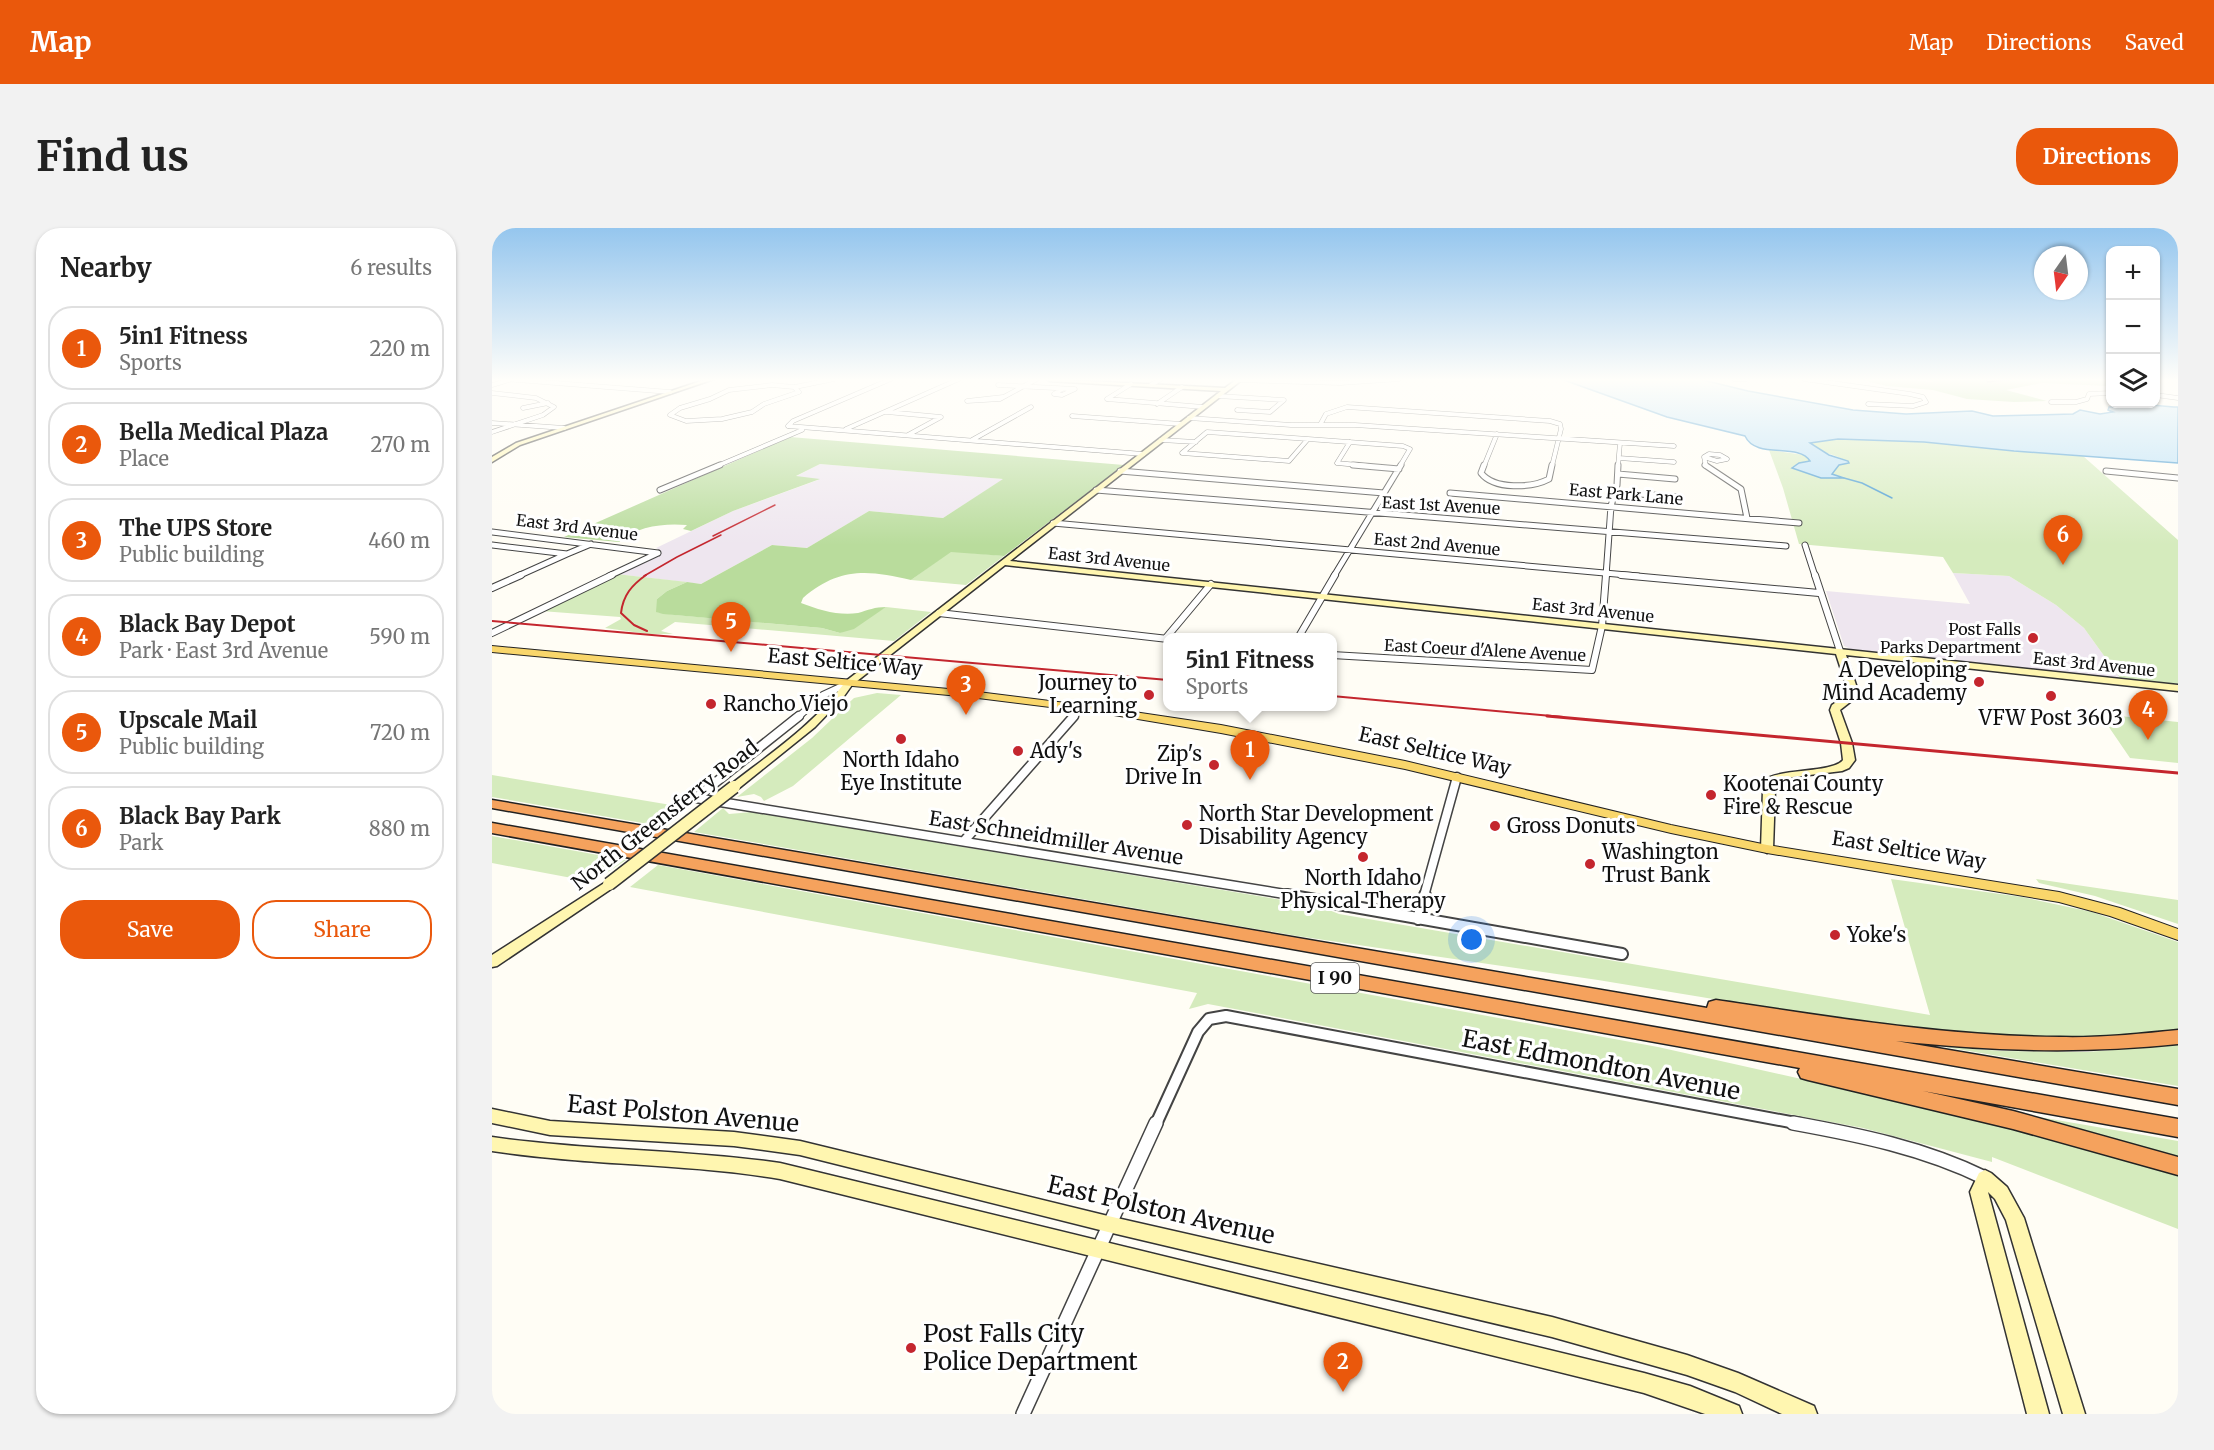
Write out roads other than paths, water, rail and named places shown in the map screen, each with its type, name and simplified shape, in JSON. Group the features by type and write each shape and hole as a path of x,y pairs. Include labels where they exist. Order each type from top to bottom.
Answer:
{"highway":[{"name":"I 90","path":"492,804 1343,954 2178,1097"},
{"name":"I 90","path":"492,828 2178,1128"},
{"path":"1343,954 1557,982 1889,1033 1951,1040 2024,1045 2076,1045 2178,1037"},
{"path":"1618,1029 2013,1120 2178,1166"}],"main road":[{"name":"East Seltice Way","path":"492,649 1082,707 1280,739 1457,777 1671,829 1767,849 2059,897 2115,912 2178,935"}],"street":[{"path":"492,460 513,446 546,434"},
{"path":"660,490 793,434"},
{"path":"897,434 1143,454"},
{"path":"972,440 982,434"},
{"name":"North Greensferry Road","path":"696,798 778,734 823,695 849,683 1168,434"},
{"path":"1204,434 1182,453 1289,461 1308,439"},
{"path":"1241,434 1407,447 1410,450 1301,633"},
{"path":"1497,434 1481,474 1494,482 1534,484 1548,480 1559,434"},
{"path":"1501,434 1674,446"},
{"path":"1161,440 1196,442"},
{"path":"1350,442 1336,463 1399,469"},
{"path":"1602,626 1611,506 1618,474 1620,443"},
{"path":"1704,457 1717,454 1727,458 1704,464"},
{"path":"1704,457 1717,461"},
{"path":"1704,457 1704,464 1712,472 1735,483 1742,490 1747,518"},
{"path":"1619,458 1674,462"},
{"path":"1120,471 1384,493"},
{"path":"2106,471 2178,478"},
{"path":"1618,474 1675,479"},
{"name":"East 1st Avenue","path":"1096,490 1786,546"},
{"path":"1615,492 1677,497"},
{"name":"East Park Lane","path":"1450,493 1799,523"},
{"name":"East 2nd Avenue","path":"1053,523 1350,552 1412,554 1820,594"},
{"name":"East 3rd Avenue","path":"492,532 658,553 492,633"},
{"path":"492,588 591,543"},
{"path":"492,545 567,554"},
{"path":"1767,849 1769,791 1772,782 1788,773 1837,770 1848,762 1848,754 1835,710 1850,697 1852,688 1805,545"},
{"name":"East 3rd Avenue","path":"1004,562 2178,688"},
{"path":"1171,633 1211,584"},
{"path":"939,613 1163,639"},
{"name":"East Coeur d'Alene Avenue","path":"1337,655 1592,670 1602,626"},
{"name":"North Greensferry Road","path":"492,962 609,884 734,787 806,729 840,697 849,683"},
{"path":"964,841 1082,707"},
{"path":"1418,919 1457,777"},
{"name":"East Schneidmiller Avenue","path":"696,798 1290,895 1622,954"},
{"name":"East Edmondton Avenue","path":"1108,1224 1198,1032 1206,1020 1213,1016 1226,1016 1858,1135 1909,1147 1952,1161 1985,1178"},
{"name":"East Polston Avenue","path":"492,1116 550,1128 734,1139 772,1144 1552,1327 1647,1352 1738,1383 1806,1414"},
{"path":"492,1144 533,1151 699,1160 748,1165 900,1199 1644,1383 1690,1397 1731,1414"},
{"path":"2038,1414 1983,1212 1979,1192 1985,1178 2001,1193 2015,1218 2074,1414"},
{"path":"1023,1414 1108,1224"}],"water":[{"path":"1738,434 2178,434 2178,463 1924,442 1838,439 1810,443 1829,455 1849,463 1839,465 1832,474 1844,478 1821,478 1792,468 1799,463 1810,461 1804,455 1758,447 1750,443 1745,436"}],"waterway":[{"path":"1844,478 1862,483 1892,498"}],"railway":[{"path":"713,536 775,505"},
{"path":"644,576 721,535"},
{"path":"646,575 629,591 621,613 634,625 647,631"},
{"path":"492,621 1163,680"},
{"path":"1337,696 1563,717"},
{"path":"1547,716 2178,773"}],"place":[{"name":"Black Bay Park","path":"2063,565"},
{"name":"Post Falls Parks Department","path":"2033,638"},
{"name":"Upscale Mail","path":"731,652"},
{"name":"A Developing Mind Academy","path":"1979,682"},
{"name":"Journey to Learning","path":"1149,695"},
{"name":"VFW Post 3603","path":"2051,696"},
{"name":"Rancho Viejo","path":"711,704"},
{"name":"The UPS Store","path":"966,715"},
{"name":"North Idaho Eye Institute","path":"901,739"},
{"name":"Black Bay Depot","path":"2148,740"},
{"name":"Ady's","path":"1018,751"},
{"name":"Zip's Drive In","path":"1214,765"},
{"name":"5in1 Fitness","path":"1250,780"},
{"name":"Kootenai County Fire & Rescue","path":"1711,795"},
{"name":"North Star Development Disability Agency","path":"1187,825"},
{"name":"Gross Donuts","path":"1495,826"},
{"name":"North Idaho Physical Therapy","path":"1363,857"},
{"name":"Washington Trust Bank","path":"1590,864"},
{"name":"Yoke's","path":"1835,935"},
{"name":"Post Falls City Police Department","path":"911,1348"},
{"name":"Bella Medical Plaza","path":"1343,1392"}]}
